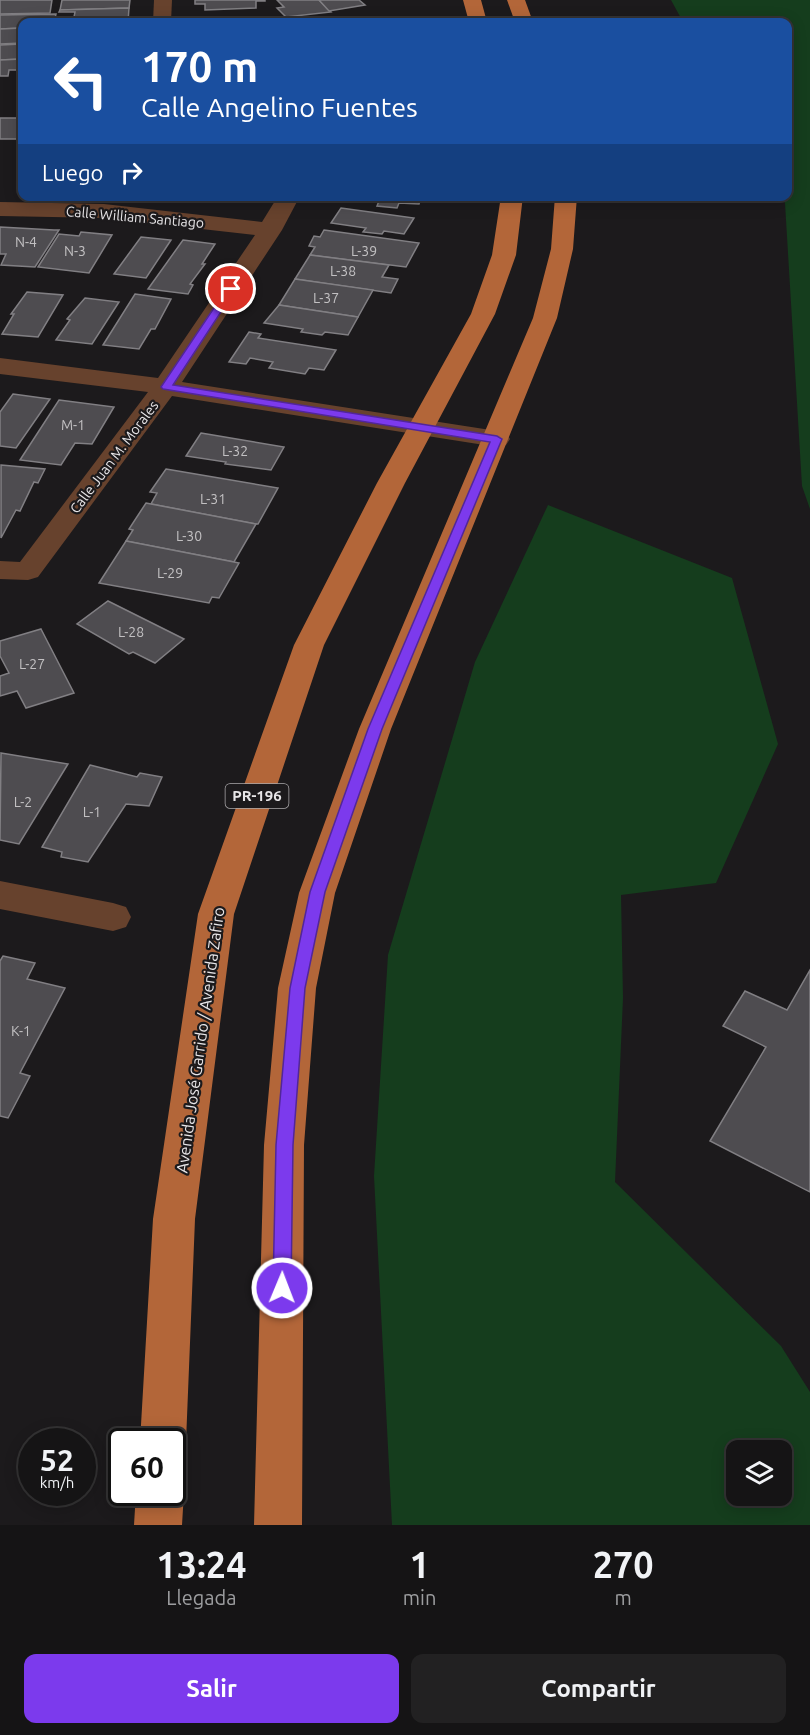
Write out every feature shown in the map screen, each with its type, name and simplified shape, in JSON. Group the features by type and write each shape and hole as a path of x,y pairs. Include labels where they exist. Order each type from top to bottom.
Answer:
{"main road":[{"path":"472,0 477,18"},
{"path":"516,0 523,18"},
{"name":"Avenida José Garrido / Avenida Zafiro","path":"164,1428 174,1219 216,914 309,645 483,314 504,255 511,201"},
{"path":"278,1525 284,1145 297,988 317,892 375,729 497,439 545,318 562,249 566,201"},
{"path":"158,1525 159,1506"}],"street":[{"path":"162,18 163,0"},
{"name":"Calle Juan M. Morales","path":"0,570 28,571 166,387 271,230 287,201"},
{"name":"Calle William Santiago","path":"0,209 105,211 271,230"},
{"path":"0,366 166,387 497,439"},
{"path":"0,895 113,917"}],"green space":[{"path":"671,0 810,0 810,509 802,486 784,201 792,201 792,18 681,18"},
{"path":"548,505 732,578 778,744 716,883 621,895 623,998 615,1182 781,1346 810,1392 810,1525 392,1525 374,1176 388,955 475,662"}],"building":[{"path":"0,0 52,0 50,13 0,14"},
{"path":"62,0 130,0 129,8 60,10"},
{"path":"195,0 265,1 256,1 256,8 205,10 205,4 195,4"},
{"path":"277,0 319,0 331,12 286,17 277,8 284,7"},
{"path":"319,0 359,0 365,5 329,11"},
{"path":"129,8 128,18 74,18 75,12 59,12 60,10"},
{"path":"56,14 55,18 18,18 18,28 0,29 0,15"},
{"path":"18,28 18,43 0,44 0,29"},
{"path":"18,44 18,59 0,60 0,45"},
{"path":"18,59 18,70 9,70 8,76 0,76 0,60"},
{"path":"0,118 18,118 18,139 0,139"},
{"path":"379,201 420,201 419,204 399,203 397,208 377,206"},
{"path":"341,208 414,218 404,234 384,231 382,234 363,232 366,228 331,223"},
{"path":"0,227 59,230 35,267 1,265 6,254 0,254"},
{"path":"324,230 419,243 406,267 310,255 315,247 309,246 314,236 320,237"},
{"path":"81,232 112,235 89,273 38,267 59,234 79,236"},
{"path":"141,237 171,240 146,278 114,274"},
{"path":"183,240 215,244 202,264 205,264 190,284 193,285 188,294 148,289"},
{"path":"310,255 389,265 382,277 398,279 391,293 295,279"},
{"path":"295,279 373,290 358,317 279,305"},
{"path":"27,292 63,295 38,337 2,334 14,314 11,314"},
{"path":"135,294 171,299 155,329 151,329 139,349 103,345"},
{"path":"85,298 119,302 92,344 56,340 70,320 67,319"},
{"path":"279,305 358,317 348,335 301,332 303,329 264,323"},
{"path":"249,332 261,334 258,338 336,350 324,370 309,368 305,374 269,368 273,362 250,358 246,364 229,362"},
{"path":"13,394 50,399 16,448 0,446 0,412"},
{"path":"59,400 114,407 92,444 75,443 61,465 20,460"},
{"path":"201,433 284,447 271,470 186,456"},
{"path":"1,465 45,469 38,483 34,482 20,511 16,510 1,538"},
{"path":"166,469 278,488 256,524 151,504 157,493 150,492"},
{"path":"146,503 256,524 234,562 126,541 133,530 129,529"},
{"path":"126,541 239,563 219,598 212,597 209,603 99,583"},
{"path":"108,601 184,639 155,663 133,652 129,654 77,624"},
{"path":"41,629 74,693 26,708 17,691 0,696 0,676 9,673 0,656 0,641"},
{"path":"1,753 68,764 19,844 0,840"},
{"path":"90,765 137,777 140,773 162,777 149,806 126,804 88,862 61,857 62,852 42,847"},
{"path":"3,956 35,963 27,979 65,988 20,1073 30,1076 8,1118 0,1116 0,961"},
{"path":"810,970 810,1192 710,1141 766,1047 723,1026 745,991 787,1010"}],"route":[{"path":"231,289 166,387 497,439 375,729 317,892 297,988 284,1145 282,1288"}]}
